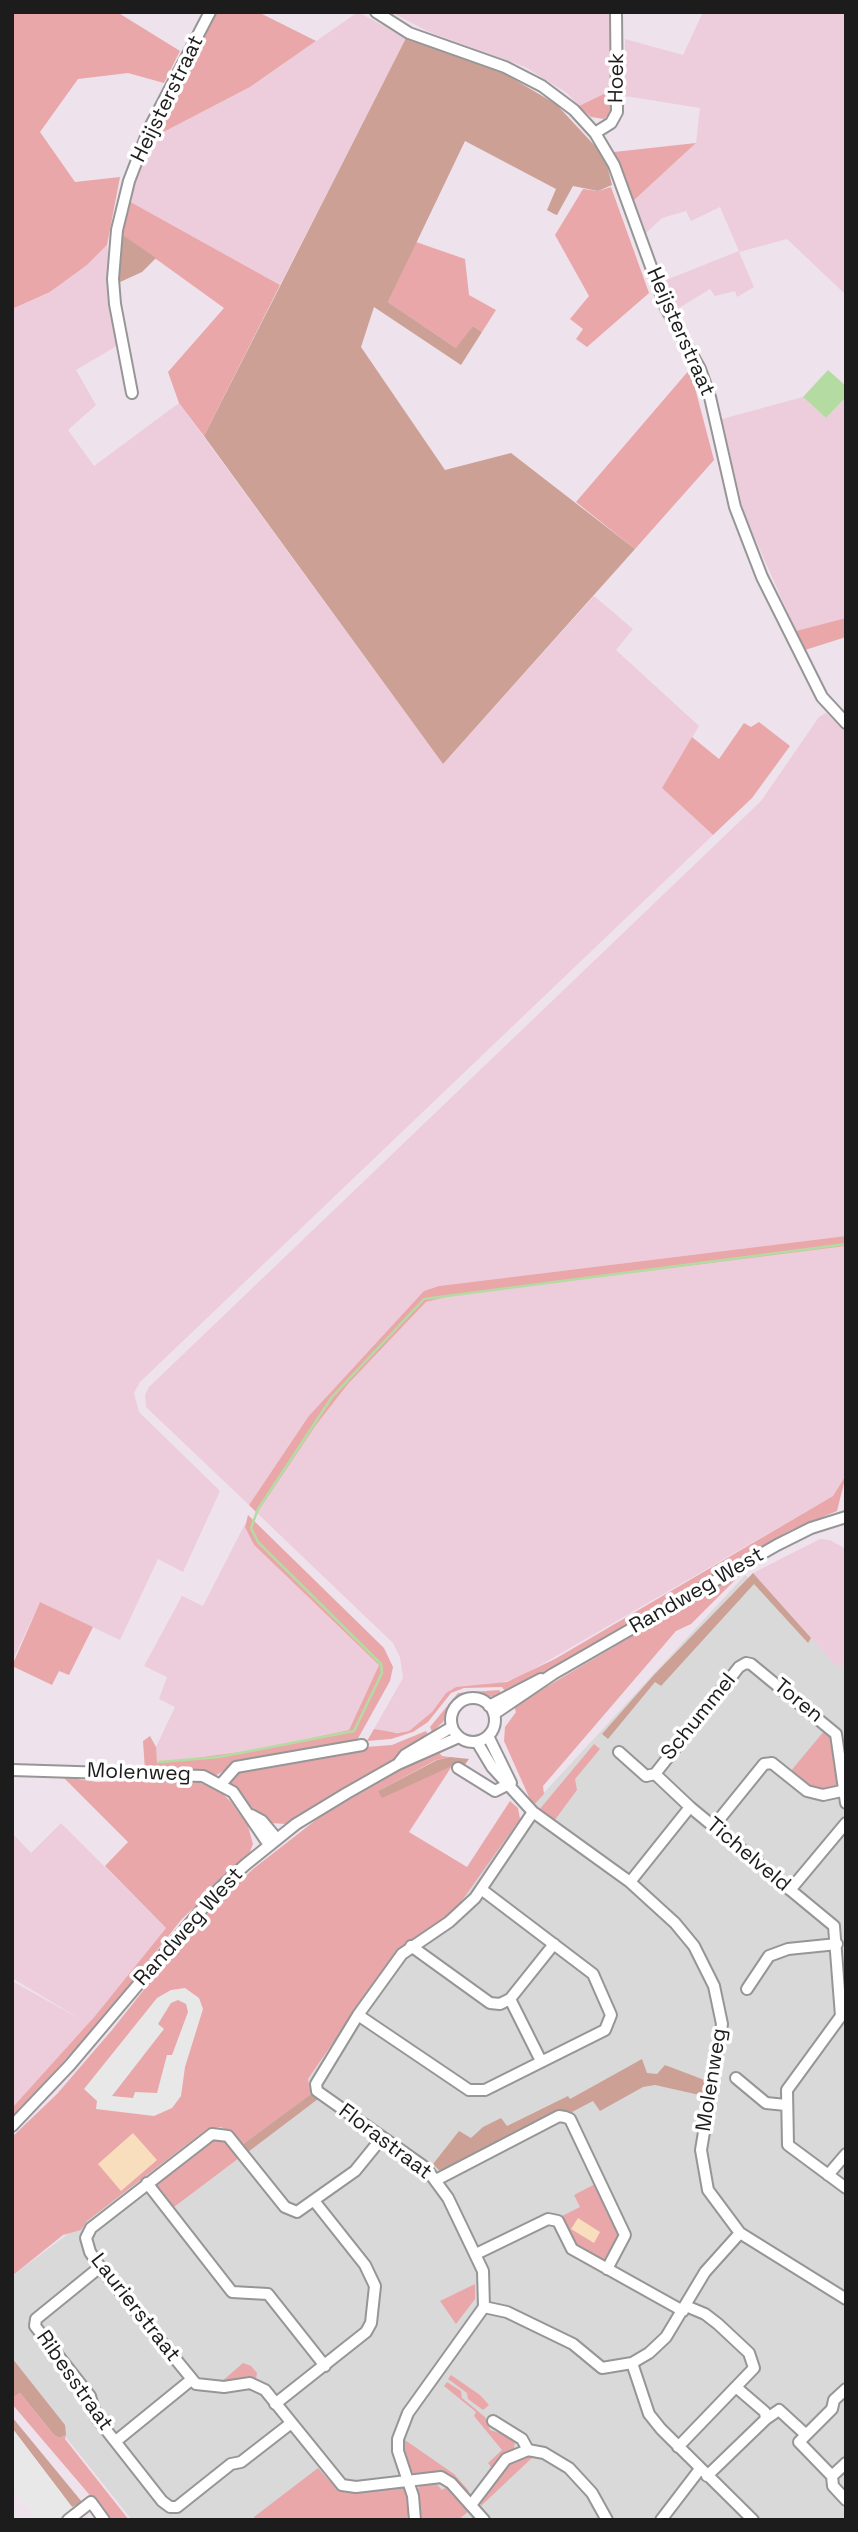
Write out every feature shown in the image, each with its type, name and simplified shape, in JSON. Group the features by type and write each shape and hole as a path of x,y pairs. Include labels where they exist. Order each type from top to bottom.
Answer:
{"street":[{"name":"Heijsterstraat","path":"132,393 114,295 117,230 129,181 149,129 210,12"},
{"name":"Heijsterstraat","path":"376,12 430,42 505,67 542,86 574,110 595,133 614,165 666,308 700,369 710,397 735,507 762,578 822,697 846,723"},
{"name":"Hoek","path":"595,133 611,123 617,112 616,12"},
{"name":"Randweg West","path":"491,1710 778,1545 811,1528 846,1517"},
{"name":"Schummel","path":"619,1752 646,1776 654,1774 739,1667 746,1663"},
{"name":"Toren","path":"746,1663 751,1664 831,1727 836,1734 846,1803"},
{"path":"476,1699 491,1710 494,1726 488,1736 477,1742 458,1737 452,1727 452,1712 462,1701 476,1699"},
{"name":"Randweg West","path":"398,1764 405,1755 452,1727"},
{"name":"Molenweg","path":"488,1736 516,1795 533,1812 630,1882 675,1923 694,1946 715,1986 722,2024 703,2138 702,2166 705,2182 717,2206 740,2233 846,2299"},
{"name":"Randweg West","path":"12,2126 70,2065 219,1889 273,1842 398,1764 458,1737"},
{"name":"Molenweg","path":"477,1742 510,1784"},
{"path":"221,1784 236,1767 362,1745"},
{"path":"713,1827 764,1764 772,1763 807,1791 823,1795 845,1790"},
{"path":"458,1768 495,1791 510,1784"},
{"name":"Molenweg","path":"12,1770 203,1776 233,1792 251,1815 262,1821 273,1842"},
{"name":"Schummel","path":"654,1774 690,1807"},
{"name":"Tichelveld","path":"630,1882 690,1807 834,1926 842,1985 841,2016 787,2090 786,2105 790,2150 846,2188"},
{"name":"Florastraat","path":"484,2307 483,2271 436,2180 426,2168 381,2139 317,2091 317,2077 358,2015 411,1946 449,1922 481,1889 533,1812"},
{"path":"790,1890 846,1823"},
{"path":"358,2015 469,2090 485,2090 605,2030 611,2015 604,1992 593,1974 481,1889"},
{"path":"411,1946 490,2003 500,2004 510,1999 554,1944"},
{"path":"747,1989 769,1956 788,1949 837,1944"},
{"path":"510,1999 541,2061"},
{"path":"736,2078 765,2103 786,2105"},
{"path":"436,2180 559,2116 570,2119 625,2235 607,2269"},
{"name":"Laurierstraat","path":"315,2202 298,2212 285,2207 223,2133 212,2134 91,2228 86,2238 90,2252 100,2267 196,2384 212,2386 250,2383 265,2390 342,2485 356,2487 409,2480"},
{"path":"275,2404 366,2332 371,2323 375,2286 365,2264 315,2202 355,2171 381,2139"},
{"path":"828,2175 846,2154"},
{"path":"147,2182 232,2292 268,2294 325,2366"},
{"path":"476,2254 548,2219 558,2221 572,2249 718,2324 753,2359 754,2368 678,2446"},
{"path":"415,2520 409,2480 398,2451 398,2439 408,2413 484,2307 507,2312 573,2344 602,2368 632,2363 649,2353 666,2337 705,2272 740,2233"},
{"name":"Ribesstraat","path":"100,2267 36,2319 35,2326 90,2396 96,2417 162,2501 170,2507 177,2507 230,2464 241,2462 290,2424"},
{"path":"632,2363 649,2414 752,2520"},
{"name":"Ribesstraat","path":"116,2441 191,2380"},
{"path":"737,2388 765,2412 766,2419"},
{"path":"846,2389 834,2400 832,2409 799,2442 832,2476 833,2486 846,2500"},
{"path":"661,2520 704,2472 779,2410 803,2432"},
{"path":"493,2421 522,2440 528,2450"},
{"path":"471,2505 506,2459 528,2450 544,2453 569,2468 592,2493 607,2520"},
{"path":"832,2476 846,2463"},
{"path":"409,2480 440,2477 451,2483 484,2520"},
{"path":"68,2520 91,2502 104,2520"}],"shaded area":[{"path":"12,12 117,12 180,51 164,83 128,73 78,79 40,132 75,182 120,177 107,245 87,265 50,292 12,309"},
{"path":"215,12 258,12 316,41 250,87 150,139"},
{"path":"358,12 406,38 280,285 127,200 150,139 250,87"},
{"path":"391,12 610,12 614,89 579,106 567,93 525,67 429,32"},
{"path":"703,12 846,12 846,295 787,239 739,252 754,287 737,297 735,291 715,296 710,289 674,311 661,282 739,251 720,207 691,221 686,211 662,218 644,235 632,202 696,143 700,108 625,96 625,39 683,55"},
{"path":"406,38 505,74 556,104 596,147 607,165 612,185 598,191 573,186 557,215 547,210 556,189 465,141 388,302 456,348 473,326 482,332 461,365 374,307 361,347 445,470 511,453 635,549 443,764 204,436"},
{"path":"614,89 612,111 604,119 591,117 579,106"},
{"path":"696,143 632,202 614,152"},
{"path":"611,187 649,293 587,347 576,339 583,329 570,319 589,296 555,235 583,189 598,191"},
{"path":"127,200 280,285 204,436 179,403 168,372 224,308 120,233"},
{"path":"120,233 156,258 142,272 118,283"},
{"path":"416,242 465,259 469,295 496,310 482,332 473,326 459,347 456,348 388,302"},
{"path":"107,245 120,344 76,370 96,405 68,430 94,466 179,403 443,764 594,596 633,629 616,650 699,726 662,788 713,835 140,1382 134,1393 139,1412 220,1491 183,1572 158,1559 120,1640 40,1602 12,1662 12,309 50,292 87,265"},
{"path":"690,369 714,460 635,549 576,502"},
{"path":"828,370 846,386 846,397 826,418 803,397"},
{"path":"803,397 826,418 846,397 846,618 796,631 744,514 722,419"},
{"path":"846,618 846,637 805,650 796,631"},
{"path":"826,713 846,732 846,1236 439,1286 308,1417 249,1505 146,1407 145,1395 149,1387 761,801 819,717"},
{"path":"759,722 790,746 752,798 713,835 662,788 692,737 719,759 744,723 751,727"},
{"path":"846,1236 846,1246 450,1296 426,1302 348,1384 316,1425 257,1513 249,1505 308,1417 424,1291 439,1286"},
{"path":"846,1246 846,1475 833,1496 518,1678 493,1685 456,1687 446,1693 432,1712 409,1731 387,1733 374,1729 403,1678 400,1657 393,1643 257,1513 316,1425 348,1384 426,1302 450,1296"},
{"path":"846,1475 837,1511 789,1531 539,1675 505,1691 502,1687 464,1688 451,1693 428,1722 413,1732 391,1739 367,1741 374,1729 397,1733 409,1731 432,1712 446,1693 456,1687 507,1682 555,1659 833,1496"},
{"path":"248,1515 384,1648 393,1667 390,1681 356,1742 229,1768 213,1777 190,1770 145,1770 143,1741 150,1736 156,1747 157,1763 255,1750 349,1730 379,1665 254,1545 245,1527"},
{"path":"245,1524 254,1545 379,1665 349,1730 255,1750 156,1763 156,1747 175,1707 159,1699 167,1677 144,1666 182,1596 203,1606"},
{"path":"820,1539 830,1540 846,1549 846,1661 838,1668 753,1573"},
{"path":"747,1568 691,1624 676,1631 543,1786 544,1794 533,1806 504,1741 505,1727 516,1712 514,1706"},
{"path":"753,1573 811,1638 808,1643 754,1584 661,1686 655,1682 608,1739 602,1734 653,1676"},
{"path":"745,1575 829,1647 846,1667 846,2520 132,2520 12,2370 12,2276 207,2129 308,2079 407,1941"},
{"path":"40,1602 93,1627 69,1675 59,1671 52,1685 12,1666"},
{"path":"499,1690 501,1693 494,1697 470,1693 461,1696 451,1703 443,1722 432,1732 430,1727 458,1693"},
{"path":"825,1730 831,1734 840,1788 815,1793 790,1772"},
{"path":"426,1731 428,1735 397,1758 287,1824 268,1823 230,1786 229,1781 235,1772 353,1748 392,1745"},
{"path":"594,1744 600,1749 575,1779 577,1790 554,1821 539,1810"},
{"path":"437,1750 442,1756 450,1757 436,1760 378,1791 452,1766 409,1832 467,1867 510,1801 518,1808 520,1819 451,1916 397,1950 308,2079 311,2094 242,2145 229,2131 221,2127 207,2129 87,2221 81,2230 63,2235 12,2276 12,2137 57,2094 192,1929 253,1869 330,1809"},
{"path":"450,1757 469,1759 463,1767 452,1766 382,1798 378,1791 437,1760"},
{"path":"63,1777 97,1782 170,1779 199,1782 220,1791 231,1802 248,1826 253,1844 249,1854 181,1920 101,2021 12,2118 12,2108 95,2016 166,1928 105,1866 128,1842"},
{"path":"61,1823 166,1928 95,2016 12,2108 12,1981 82,2020 12,1978 12,1833 31,1853"},
{"path":"185,1988 199,1998 203,2009 185,2067 181,2096 172,2108 154,2116 96,2109 97,2101 84,2089 157,1998 171,1990","holes":["178,2000 186,2004 188,2012 172,2055 167,2055 157,2093 135,2092 133,2098 112,2096 164,2029 158,2024 171,2003"]},
{"path":"642,2059 647,2073 657,2074 665,2065 707,2081 704,2096 655,2085 643,2087 600,2111 593,2101 572,2112 565,2111 497,2141 494,2147 445,2170 440,2171 433,2164 459,2131 471,2138 483,2127 501,2118 507,2126 568,2096 570,2099"},
{"path":"311,2094 318,2099 248,2152 242,2145"},
{"path":"133,2133 157,2160 121,2191 98,2164"},
{"path":"222,2138 239,2158 174,2207 154,2182 210,2139"},
{"path":"597,2183 619,2229 619,2236 604,2260 574,2243 560,2217 580,2207 574,2195"},
{"path":"578,2218 600,2232 594,2243 571,2229"},
{"path":"475,2284 475,2299 456,2324 440,2301"},
{"path":"12,2358 65,2425 66,2435 59,2438 54,2435 20,2393 12,2398"},
{"path":"243,2363 251,2366 257,2373 256,2379 220,2383"},
{"path":"451,2375 480,2395 489,2405 483,2410 468,2399 467,2393 448,2379"},
{"path":"447,2382 461,2391 462,2398 485,2417 490,2430 515,2438 514,2451 491,2467 488,2463 502,2450 474,2416 476,2412 444,2386"},
{"path":"20,2393 54,2435 59,2438 66,2435 65,2439 129,2520 111,2520 12,2404 12,2398"},
{"path":"12,2417 82,2502 72,2507 12,2428"},
{"path":"12,2428 81,2520 25,2520 33,2513 12,2487"},
{"path":"405,2440 454,2474 469,2491 466,2494 442,2472 414,2474 409,2469 403,2451"},
{"path":"534,2456 481,2506 480,2501 506,2464"},
{"path":"318,2468 333,2485 343,2490 402,2484 410,2504 407,2520 256,2520 254,2517"},
{"path":"434,2481 442,2490 448,2486 469,2511 458,2520 419,2520 418,2489 422,2483"}],"waterway":[{"path":"159,1762 219,1757 354,1731 382,1673 381,1664 258,1542 251,1528 258,1509 332,1397 424,1299 846,1244"}]}
